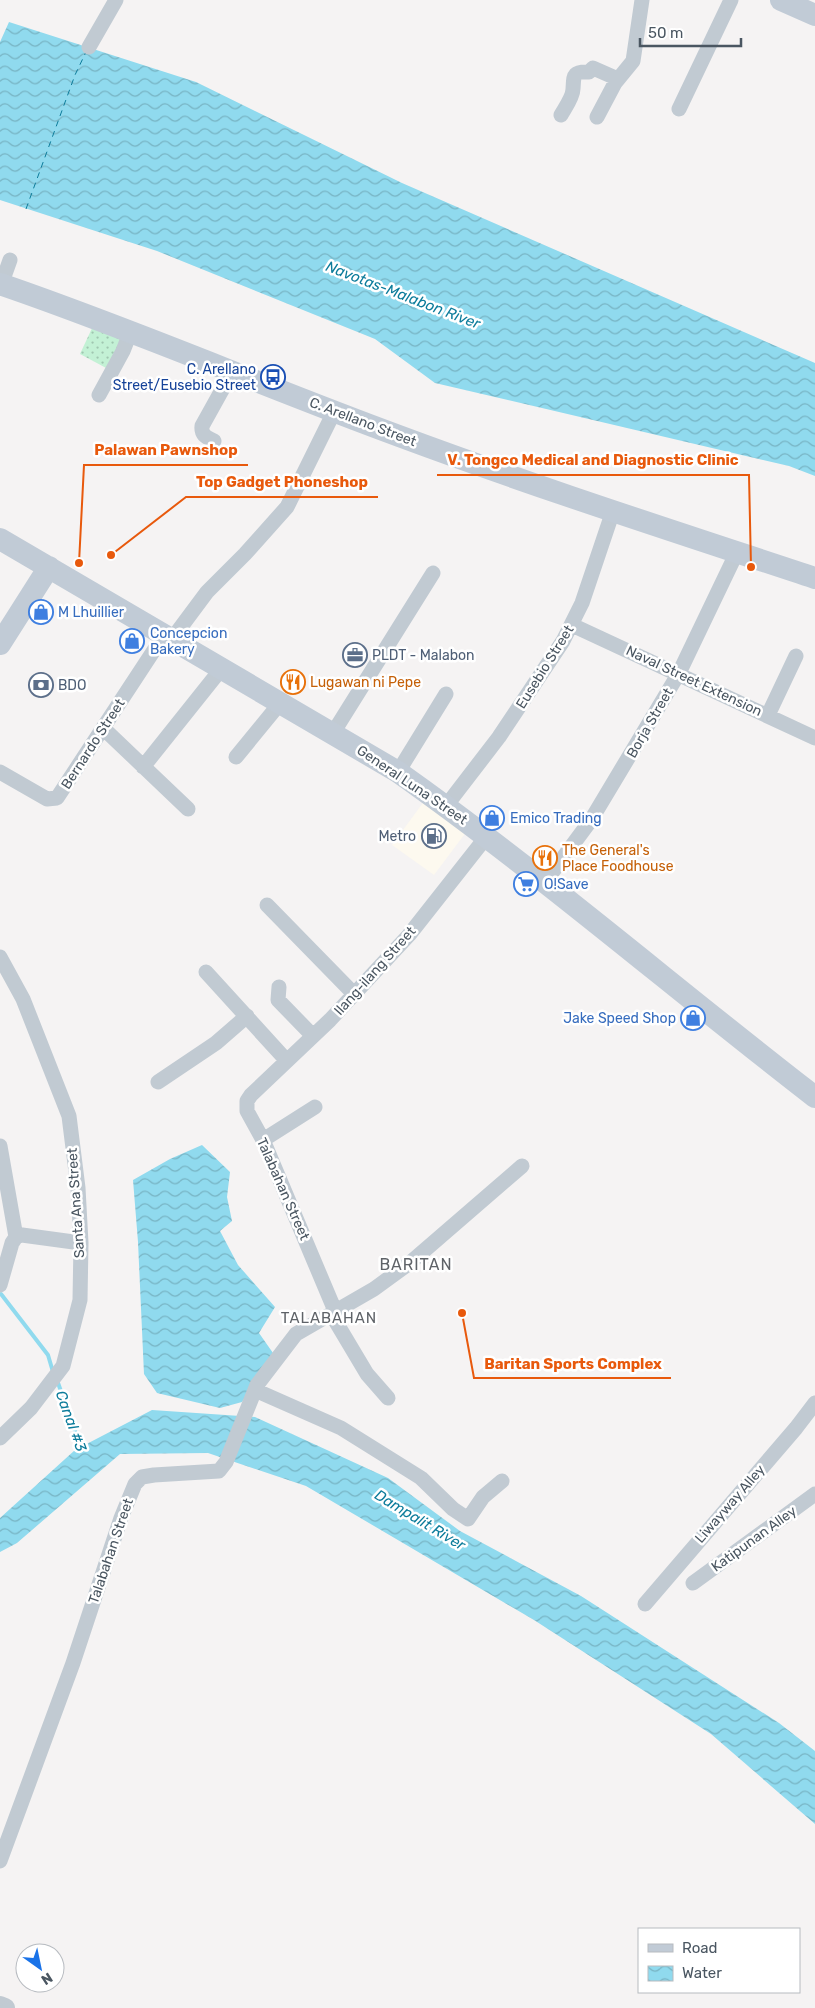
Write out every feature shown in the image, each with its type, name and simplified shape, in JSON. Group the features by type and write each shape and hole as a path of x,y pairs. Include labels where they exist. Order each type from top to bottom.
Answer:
{"main road":[{"path":"781,0 815,15"},
{"name":"C. Arellano Street","path":"0,286 54,303 334,412 523,481 815,578"},
{"name":"General Luna Street","path":"0,540 281,702 398,772 487,836 815,1097"},
{"path":"0,644 49,567"}],"street":[{"path":"89,47 116,0"},
{"path":"597,117 618,79 633,61 642,0"},
{"path":"679,109 730,0"},
{"path":"562,115 574,89 572,82 575,76 581,72 589,72 593,68 618,79"},
{"path":"0,286 10,260"},
{"path":"98,395 123,351 130,333"},
{"path":"214,441 204,435 201,431 202,426 232,372"},
{"path":"168,637 207,592 245,554 287,507 334,412"},
{"name":"Eusebio Street","path":"446,806 522,703 572,625 582,603 613,511"},
{"name":"Borja Street","path":"545,882 591,820 679,673 737,552"},
{"path":"333,733 433,573"},
{"name":"Naval Street Extension","path":"572,625 679,673 815,738"},
{"name":"Bernardo Street","path":"1,775 47,800 57,798 103,728 168,637"},
{"path":"768,715 796,656"},
{"path":"144,767 222,668"},
{"path":"398,772 446,694"},
{"path":"236,757 281,702"},
{"path":"103,728 188,809"},
{"name":"Ilang-ilang Street","path":"251,1094 313,1036 409,935 487,836"},
{"path":"267,905 354,994"},
{"name":"Santa Ana Street","path":"0,957 23,999 69,1116 78,1188 81,1242 80,1300 64,1366 32,1408 0,1438"},
{"path":"206,972 287,1061"},
{"path":"279,987 278,1000 313,1036"},
{"path":"158,1082 216,1043 247,1016"},
{"name":"Talabahan Street","path":"251,1094 247,1101 247,1111 262,1140 333,1306 333,1312"},
{"path":"262,1140 315,1107"},
{"path":"0,1146 16,1237 12,1243 0,1285"},
{"name":"Talabahan Street","path":"0,1861 73,1663 121,1518 135,1484 142,1477 154,1475 219,1471 228,1458 255,1390 296,1334 374,1289 411,1262 522,1166"},
{"path":"16,1237 81,1242"},
{"path":"333,1312 333,1318 367,1374 388,1398"},
{"path":"255,1390 341,1428 421,1478 453,1509 468,1519 483,1498 502,1481"},
{"name":"Liwayway Alley","path":"645,1604 796,1428 815,1403"},
{"name":"Katipunan Alley","path":"693,1583 815,1494"},
{"path":"0,2006 5,2008"}],"shaded area":[{"path":"425,800 467,831 434,875 392,845"}],"green space":[{"path":"93,326 123,338 108,369 80,354"}],"water":[{"name":"Navotas-Malabon River","path":"9,22 196,82 402,183 815,363 815,476 789,466 435,383 375,339 157,251 0,200 0,42"},
{"path":"202,1145 230,1172 227,1197 232,1221 220,1231 238,1265 275,1307 259,1333 273,1353 242,1402 220,1408 157,1393 144,1374 133,1180 170,1159"},
{"name":"Dampalit River","path":"152,1410 255,1417 388,1478 460,1531 581,1596 779,1723 815,1751 815,1824 711,1734 534,1620 306,1486 208,1453 120,1454 17,1543 0,1552 0,1518 75,1450"}],"waterway":[{"name":"Canal #3","path":"1,1294 48,1355 53,1372"},
{"name":"Canal #3","path":"57,1380 82,1451"}],"ferry route":[{"path":"26,209 75,75 86,52"}],"place":[{"name":"C. Arellano Street/Eusebio Street","path":"273,377"},
{"name":"Top Gadget Phoneshop","path":"111,555"},
{"name":"Palawan Pawnshop","path":"79,563"},
{"name":"V. Tongco Medical and Diagnostic Clinic","path":"751,567"},
{"name":"M Lhuillier","path":"41,612"},
{"name":"Concepcion Bakery","path":"132,641"},
{"name":"PLDT - Malabon","path":"355,655"},
{"name":"Lugawan ni Pepe","path":"293,682"},
{"name":"BDO","path":"41,685"},
{"name":"Emico Trading","path":"492,818"},
{"name":"Metro","path":"434,836"},
{"name":"The General's Place Foodhouse","path":"545,858"},
{"name":"O!Save","path":"526,884"},
{"name":"Jake Speed Shop","path":"693,1018"},
{"name":"Baritan Sports Complex","path":"462,1313"}],"district":[{"name":"BARITAN","path":"416,1264"},
{"name":"TALABAHAN","path":"329,1318"}]}
